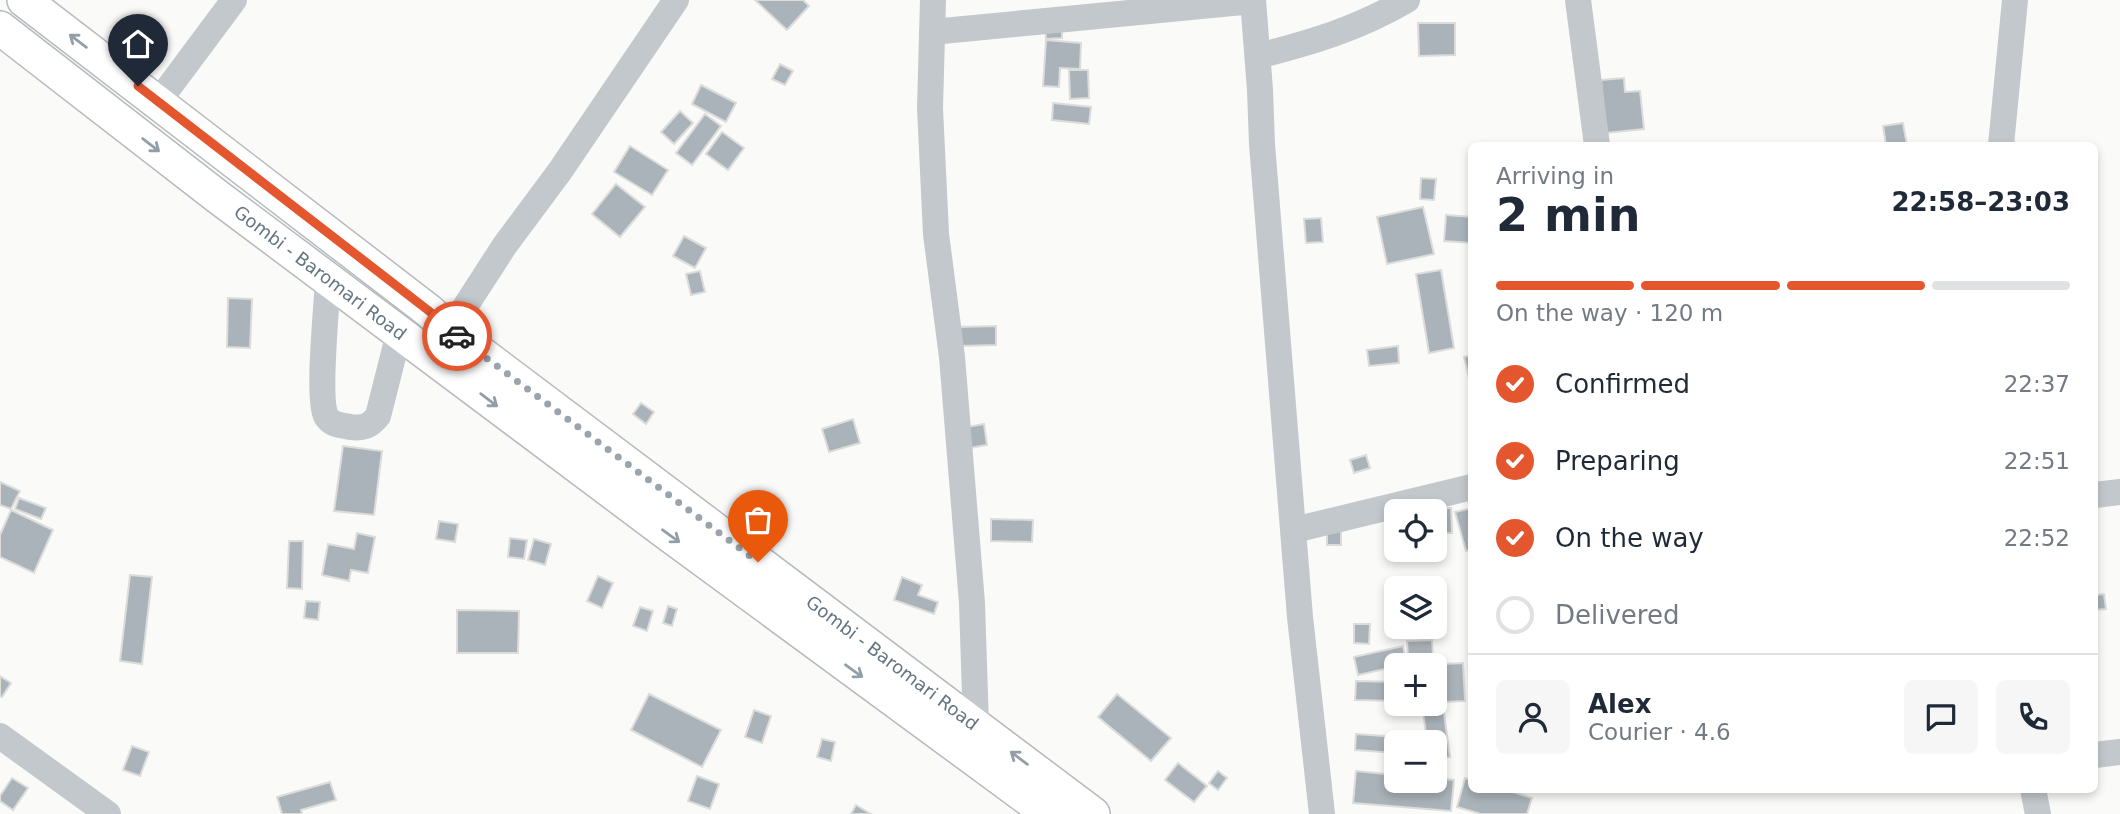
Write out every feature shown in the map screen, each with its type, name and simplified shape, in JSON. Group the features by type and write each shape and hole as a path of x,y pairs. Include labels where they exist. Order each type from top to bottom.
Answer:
{"main road":[{"name":"Gombi - Baromari Road","path":"24,0 450,330 976,726 1048,802"},
{"name":"Gombi - Baromari Road","path":"0,28 328,279 675,539 1048,802 1093,814"}],"street":[{"path":"158,102 234,0"},
{"path":"450,330 505,245 560,171 676,0"},
{"path":"933,0 930,108 936,233 952,357 972,603 976,726"},
{"path":"932,32 1253,0 1300,617 1322,814"},
{"path":"1258,56 1318,41 1377,18 1407,0"},
{"path":"1578,0 1597,142"},
{"path":"2001,142 2015,0"},
{"path":"328,279 323,395 327,417 335,424 360,428 371,425 379,416 399,332"},
{"path":"1294,530 1468,488"},
{"path":"2098,495 2120,492"},
{"path":"0,736 108,814"},
{"path":"2098,755 2120,752"},
{"path":"2035,793 2038,814"}],"building":[{"path":"755,0 803,0 809,6 787,30"},
{"path":"1418,23 1455,23 1455,55 1419,56"},
{"path":"1062,24 1062,38 1046,39 1045,25"},
{"path":"1046,40 1081,43 1080,69 1060,68 1059,87 1043,86"},
{"path":"780,64 793,71 785,85 772,79"},
{"path":"1069,70 1088,70 1089,98 1070,99"},
{"path":"1624,78 1625,92 1640,91 1644,129 1606,133 1601,80"},
{"path":"701,85 736,103 726,122 692,104"},
{"path":"1053,103 1091,107 1089,124 1052,120"},
{"path":"680,111 693,123 674,144 661,132"},
{"path":"705,114 721,126 692,165 676,153"},
{"path":"1903,123 1906,142 1886,142 1883,126"},
{"path":"722,132 744,148 728,170 706,154"},
{"path":"630,146 668,170 652,195 614,172"},
{"path":"1421,178 1436,179 1434,200 1420,199"},
{"path":"616,184 645,207 620,237 592,214"},
{"path":"1423,207 1434,254 1387,264 1377,217"},
{"path":"1446,215 1468,217 1468,243 1444,241"},
{"path":"1321,218 1323,242 1306,243 1304,219"},
{"path":"684,236 706,248 695,268 673,256"},
{"path":"1441,270 1454,348 1429,353 1416,274"},
{"path":"700,271 705,292 691,295 686,274"},
{"path":"228,298 252,299 250,348 227,347"},
{"path":"996,326 996,345 960,346 959,327"},
{"path":"1398,346 1399,363 1369,366 1367,350"},
{"path":"1468,356 1468,374 1464,357"},
{"path":"641,403 654,412 646,424 633,414"},
{"path":"853,419 860,443 829,452 822,429"},
{"path":"984,424 987,445 970,448 967,427"},
{"path":"343,446 382,451 374,515 334,511"},
{"path":"1366,455 1370,468 1354,473 1350,460"},
{"path":"0,482 20,491 11,509 0,505"},
{"path":"19,498 46,508 41,519 15,509"},
{"path":"1447,508 1451,508 1452,533 1447,533"},
{"path":"1468,509 1468,551 1466,551 1455,512"},
{"path":"11,510 53,530 34,573 0,557 0,535"},
{"path":"991,519 1033,520 1032,542 991,541"},
{"path":"439,521 458,524 455,542 436,539"},
{"path":"1327,531 1341,531 1341,545 1327,545"},
{"path":"357,533 375,537 368,573 351,570 349,581 322,575 328,544 354,549"},
{"path":"510,538 527,540 524,559 508,557"},
{"path":"534,539 551,544 545,565 528,560"},
{"path":"289,541 303,541 302,589 287,588"},
{"path":"130,575 152,577 142,664 120,661"},
{"path":"598,576 613,583 602,608 587,601"},
{"path":"902,577 922,585 918,595 938,602 934,614 894,600"},
{"path":"2104,594 2106,609 2098,610 2098,595"},
{"path":"306,601 320,602 318,620 304,618"},
{"path":"668,606 677,609 672,626 663,623"},
{"path":"640,607 653,611 647,631 633,626"},
{"path":"457,610 519,611 518,653 457,653"},
{"path":"1354,624 1370,624 1369,644 1354,643"},
{"path":"1432,640 1433,653 1408,653 1407,641"},
{"path":"1403,646 1405,653 1384,653 1384,669 1358,675 1354,657"},
{"path":"1463,663 1465,701 1447,702 1447,664"},
{"path":"0,676 11,683 2,697 0,696"},
{"path":"1356,681 1384,682 1384,701 1355,700"},
{"path":"649,694 721,730 702,767 631,730"},
{"path":"1117,694 1171,738 1151,761 1098,717"},
{"path":"754,710 771,716 762,743 745,737"},
{"path":"1424,716 1444,716 1446,730 1425,730"},
{"path":"1356,734 1384,736 1384,752 1355,750"},
{"path":"1447,735 1450,757 1447,757"},
{"path":"822,739 835,742 831,761 817,757"},
{"path":"132,746 149,752 140,776 123,770"},
{"path":"1178,763 1207,786 1194,802 1165,780"},
{"path":"1218,771 1227,778 1218,790 1209,783"},
{"path":"1356,771 1384,774 1384,793 1447,793 1447,779 1454,780 1451,811 1353,803"},
{"path":"697,776 719,784 710,809 688,801"},
{"path":"12,778 28,788 13,810 0,801 0,796"},
{"path":"1465,778 1468,779 1468,793 1516,793 1532,798 1527,814 1481,814 1457,807"},
{"path":"330,782 336,800 301,810 302,814 282,814 277,797"},
{"path":"856,805 871,814 851,814"}],"way so far":[{"path":"457,336 758,562"}],"route":[{"path":"138,86 429,311 457,336"}]}
